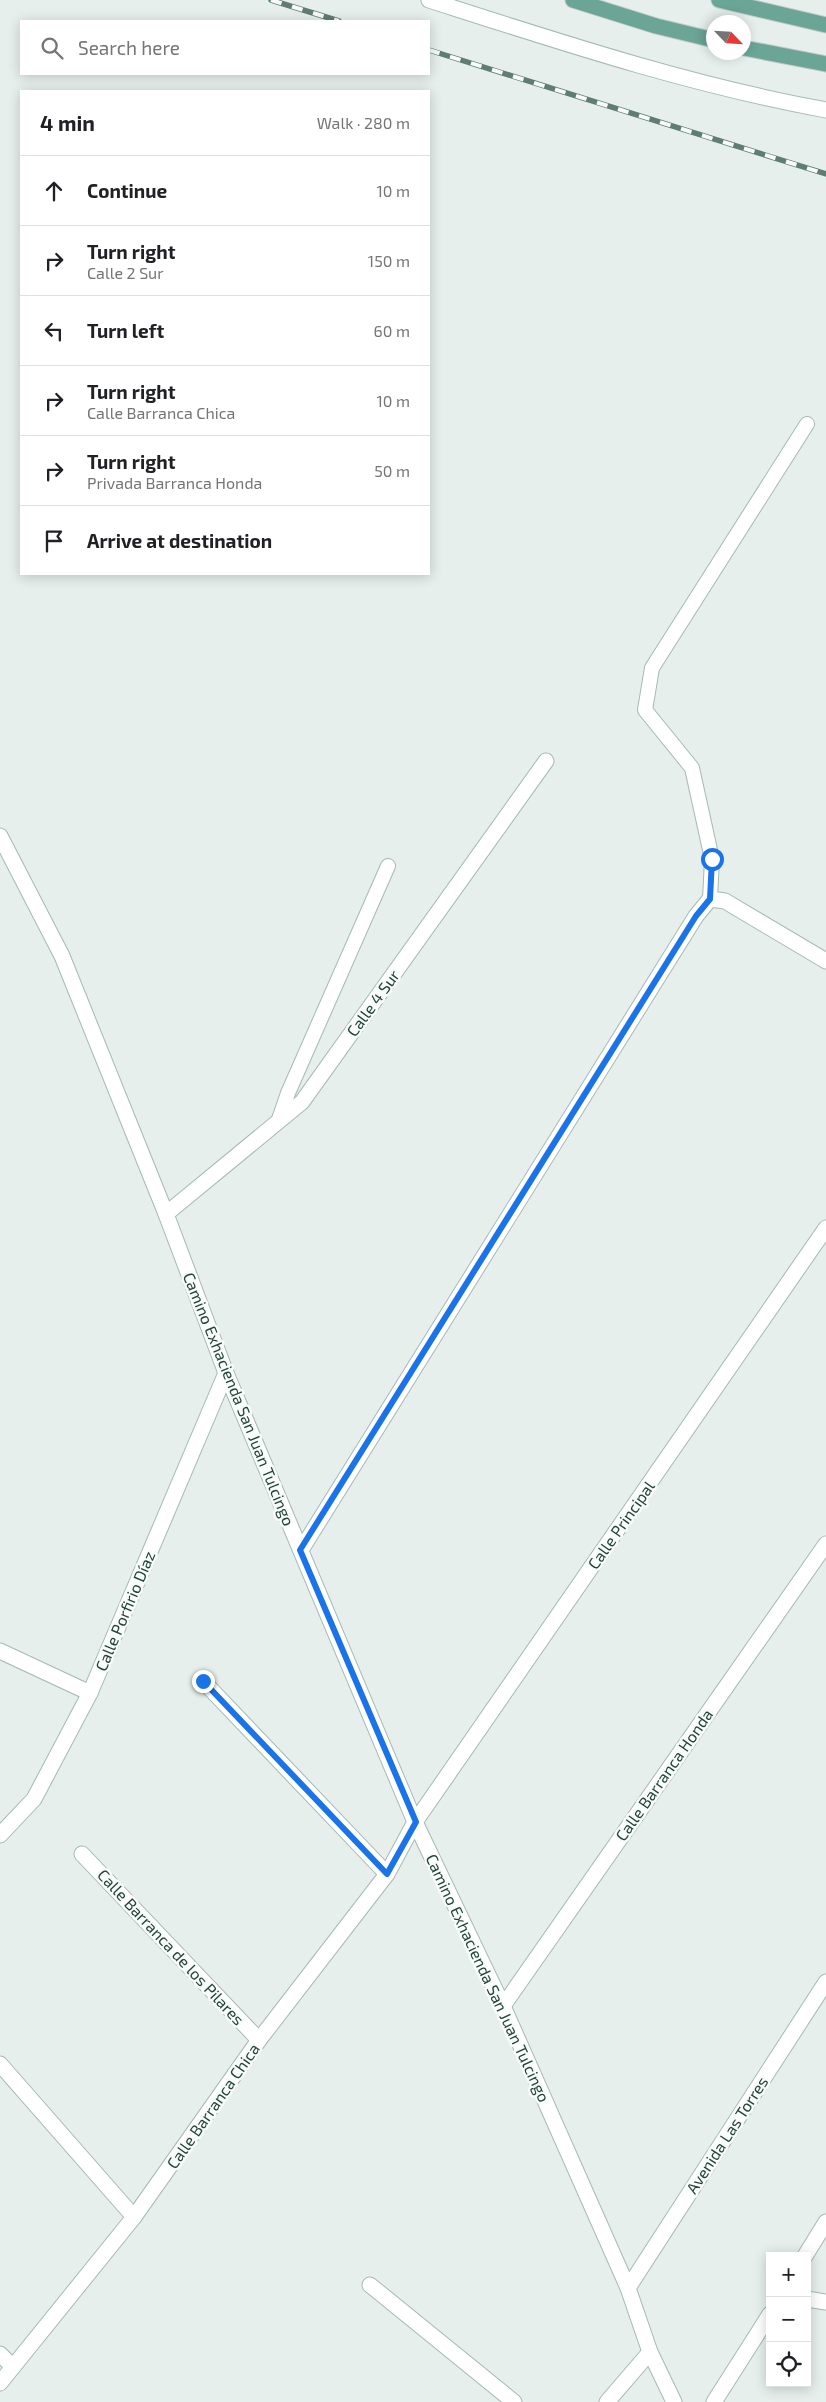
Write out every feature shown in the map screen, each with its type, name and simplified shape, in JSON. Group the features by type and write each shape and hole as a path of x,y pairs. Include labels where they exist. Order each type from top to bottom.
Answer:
{"main road":[{"path":"573,0 656,26 706,38"},
{"path":"719,0 826,25"},
{"path":"751,49 826,64"}],"street":[{"path":"429,0 641,67 761,98 826,110"},
{"name":"Calle 4 Sur","path":"166,1214 302,1102 546,761"},
{"name":"Camino Exhacienda San Juan Tulcingo","path":"0,836 62,956 166,1214 226,1373 300,1550 416,1822 503,2006 628,2288 650,2352 674,2402"},
{"path":"300,1550 696,916 710,899 725,902 826,961"},
{"name":"Calle Principal","path":"416,1822 826,1228"},
{"name":"Calle Porfirio Díaz","path":"0,1835 34,1799 90,1693 226,1373"},
{"name":"Calle Barranca Honda","path":"503,2006 826,1544"},
{"path":"0,1651 90,1693"},
{"path":"203,1681 387,1874"},
{"name":"Calle Barranca Chica","path":"0,2383 134,2216 259,2040 387,1874 416,1822"},
{"name":"Calle Barranca de los Pilares","path":"82,1854 259,2040"},
{"name":"Avenida Las Torres","path":"628,2288 826,1982"},
{"path":"0,2064 134,2216"},
{"path":"807,2252 826,2222"},
{"path":"370,2285 514,2402"},
{"path":"811,2300 826,2302"},
{"path":"714,2402 766,2320"},
{"path":"607,2402 650,2352"},
{"path":"0,2354 12,2368"}],"lane":[{"path":"710,899 712,859 692,768 645,710 652,668 807,424"},
{"path":"278,1122 288,1093 388,866"}],"railway":[{"path":"271,0 336,20"},
{"path":"430,50 826,174"}],"route":[{"path":"203,1681 387,1874 416,1822 300,1550 696,916 710,899 712,859"}]}
